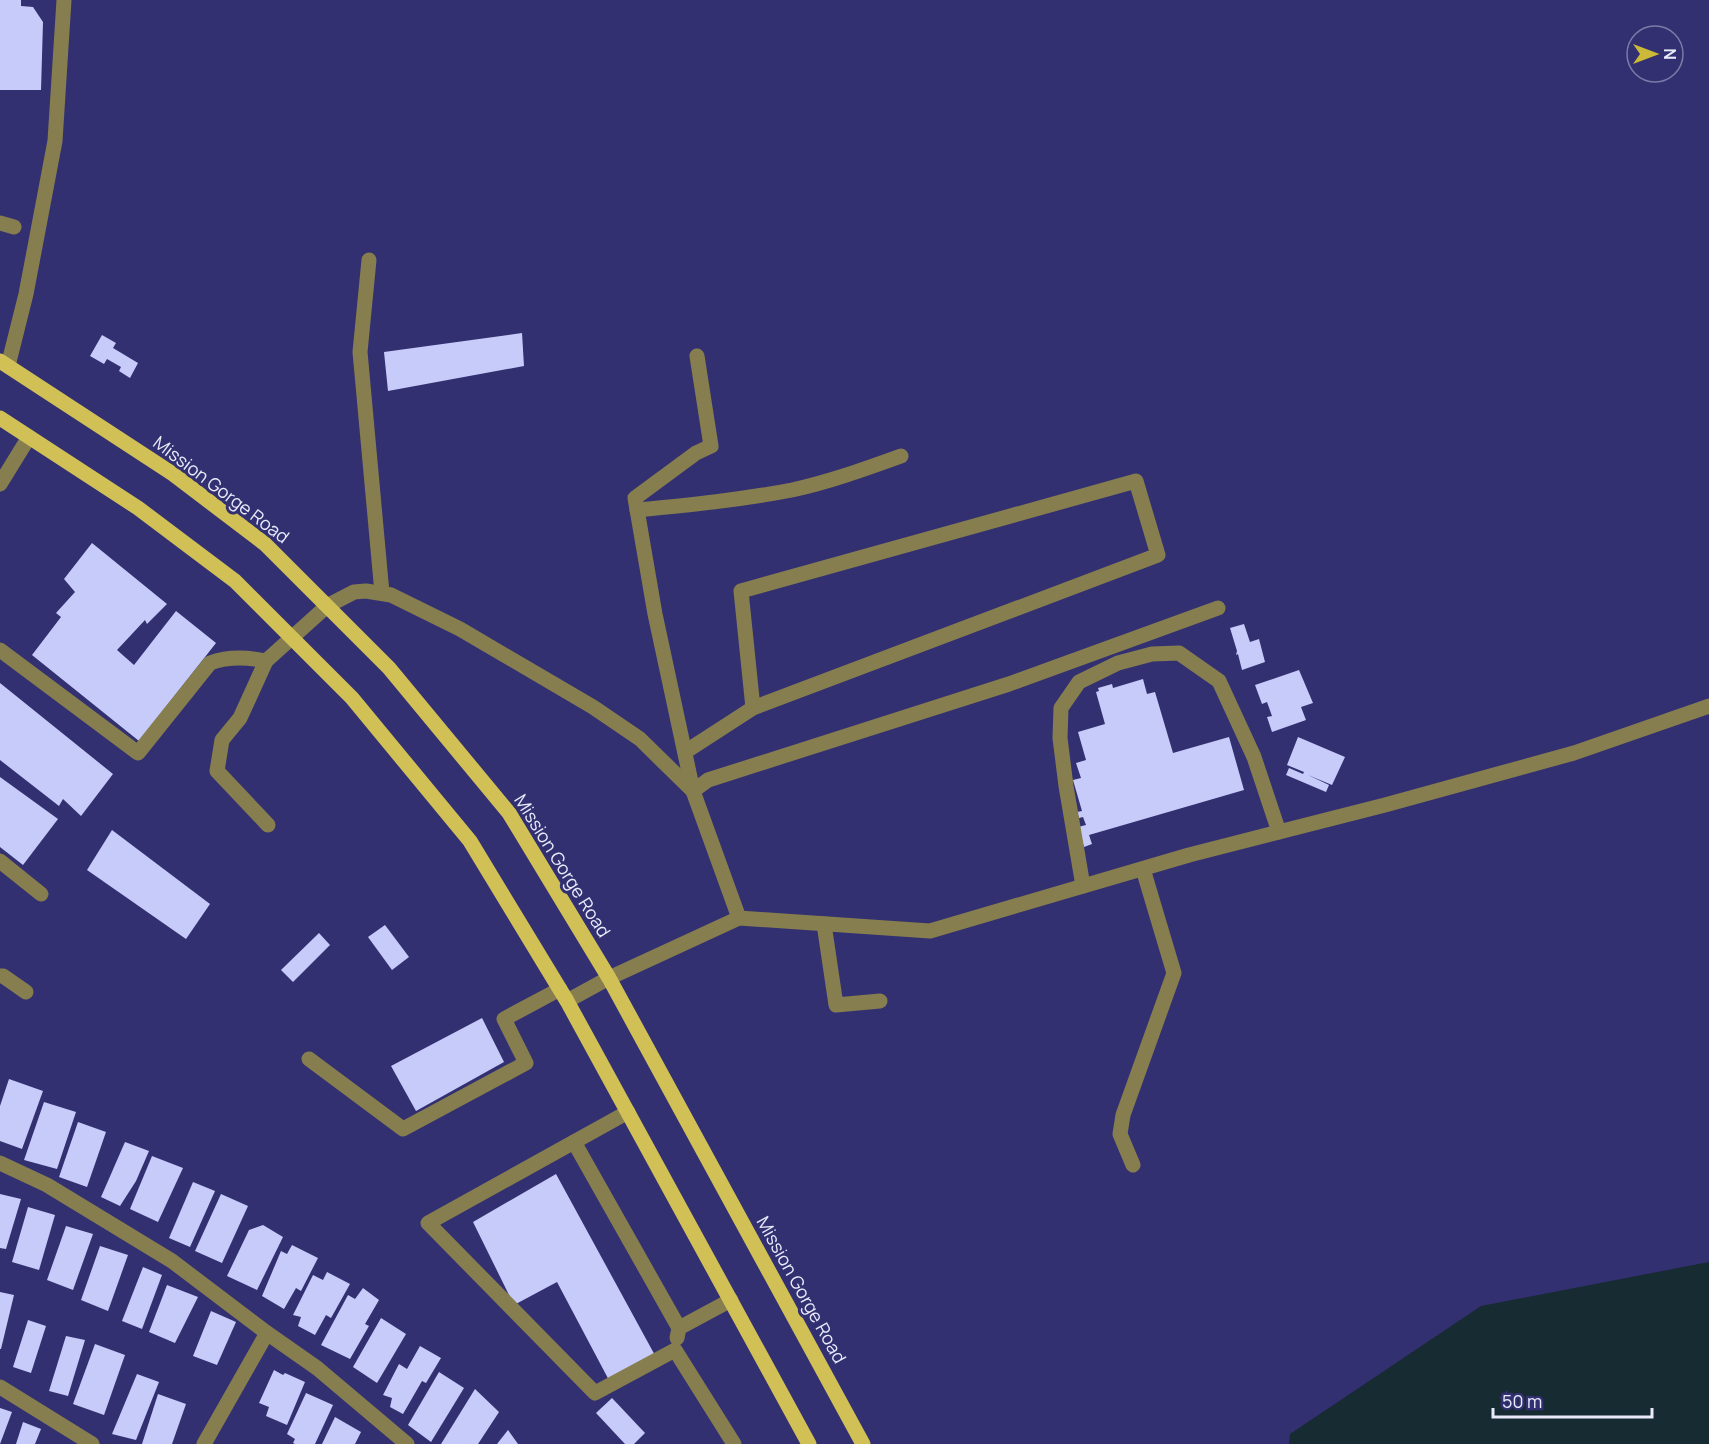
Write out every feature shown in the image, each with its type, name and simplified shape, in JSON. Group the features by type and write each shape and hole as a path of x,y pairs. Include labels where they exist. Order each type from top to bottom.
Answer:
{"main road":[{"name":"Mission Gorge Road","path":"4,364 191,488 265,544 389,668 509,813 609,978 863,1444"},
{"path":"0,418 138,508 236,581 352,698 470,841 563,995 809,1444"}],"lane":[{"path":"4,364 26,294 55,141 64,0"},
{"path":"369,260 360,352 382,593"},
{"path":"697,356 711,446 696,453 635,498 655,614 693,791 739,918"},
{"path":"0,484 28,437"},
{"path":"637,510 726,502 794,489 852,473 901,456"},
{"path":"685,752 753,708 1158,555 1136,481 741,591 753,708"},
{"path":"268,825 217,771 222,740 240,718 267,661 327,606 354,592 366,591 391,595 460,629 593,707 640,739 693,791"},
{"path":"693,791 708,780 1009,684 1218,608"},
{"path":"0,650 138,753 210,663 222,658 237,657 267,661"},
{"path":"1083,886 1066,786 1060,738 1060,708 1078,682 1118,663 1152,654 1179,653 1219,681 1254,757 1280,832"},
{"path":"309,1059 403,1129 526,1063 504,1019 609,978 739,918 930,931 1143,869 1574,753 1709,706"},
{"path":"0,861 41,894"},
{"path":"1133,1165 1120,1134 1123,1115 1173,973 1143,869"},
{"path":"824,924 836,1005 880,1001"},
{"path":"0,976 26,992"},
{"path":"628,1112 428,1223 595,1393 675,1350"},
{"path":"574,1142 678,1328 675,1350 734,1444"},
{"path":"0,1163 46,1185 171,1261 317,1368 407,1444"},
{"path":"678,1328 731,1300"},
{"path":"204,1444 267,1333"},
{"path":"0,1387 92,1444"}],"water":[{"path":"1709,1262 1709,1444 1289,1444 1290,1434 1481,1306"}],"building":[{"path":"0,0 21,0 21,6 33,7 43,22 41,90 0,90"},
{"path":"522,333 524,366 388,391 384,352"},
{"path":"102,335 116,343 113,348 138,363 130,378 119,371 121,367 107,359 104,364 90,356"},
{"path":"92,543 167,604 147,624 145,620 117,650 134,665 176,611 216,643 139,741 32,655 61,617 56,613 75,592 64,579"},
{"path":"1244,624 1250,642 1259,639 1265,662 1242,670 1230,628"},
{"path":"1299,670 1313,703 1301,707 1306,720 1272,732 1267,717 1272,716 1267,702 1262,704 1255,685"},
{"path":"1143,679 1147,694 1155,692 1173,753 1229,737 1244,790 1089,835 1092,844 1084,847 1078,827 1086,825 1083,817 1079,818 1077,812 1082,811 1073,780 1081,778 1076,763 1086,760 1078,732 1105,724 1096,692 1099,691 1098,688 1112,684 1113,688"},
{"path":"0,683 113,774 81,816 63,799 59,806 0,760"},
{"path":"1298,737 1345,757 1332,785 1308,775 1329,785 1326,792 1286,775 1289,768 1303,774 1304,772 1287,765"},
{"path":"0,777 58,819 23,865 0,847"},
{"path":"112,830 210,904 186,939 87,870"},
{"path":"385,925 409,957 392,970 368,937"},
{"path":"319,933 330,945 293,982 281,970"},
{"path":"482,1018 504,1062 416,1111 391,1066"},
{"path":"9,1079 43,1091 22,1149 0,1141 0,1106"},
{"path":"44,1102 76,1112 57,1169 24,1160"},
{"path":"78,1122 106,1132 87,1187 59,1177"},
{"path":"125,1142 149,1151 136,1181 120,1206 101,1197"},
{"path":"152,1156 183,1168 158,1222 130,1209"},
{"path":"556,1174 657,1359 611,1384 557,1282 514,1305 473,1222"},
{"path":"193,1182 215,1191 190,1247 169,1238"},
{"path":"0,1194 21,1199 6,1249 0,1248"},
{"path":"221,1194 248,1206 222,1263 195,1251"},
{"path":"28,1207 55,1215 39,1270 12,1262"},
{"path":"263,1225 283,1237 257,1290 227,1276 249,1230"},
{"path":"66,1226 93,1234 73,1290 47,1280"},
{"path":"292,1245 318,1258 301,1291 296,1288 284,1309 262,1296 281,1251 287,1254"},
{"path":"100,1246 128,1255 108,1311 81,1300"},
{"path":"143,1267 162,1275 142,1329 122,1321"},
{"path":"327,1272 350,1284 331,1318 326,1315 315,1335 298,1326 301,1317 293,1315 313,1275 323,1280"},
{"path":"167,1285 198,1297 175,1343 149,1332"},
{"path":"363,1288 379,1300 365,1324 369,1326 350,1359 321,1345 348,1295 355,1299"},
{"path":"0,1292 14,1295 1,1349 0,1349"},
{"path":"211,1311 236,1322 217,1365 193,1356"},
{"path":"381,1318 406,1334 377,1383 353,1367"},
{"path":"28,1320 46,1326 31,1373 13,1367"},
{"path":"66,1336 85,1340 68,1396 49,1391"},
{"path":"95,1344 125,1355 104,1415 73,1404"},
{"path":"420,1346 441,1358 426,1383 422,1381 403,1414 390,1407 392,1398 383,1395 399,1364 407,1369"},
{"path":"274,1370 305,1382 287,1425 266,1416 269,1407 259,1403"},
{"path":"439,1372 464,1388 431,1442 408,1425"},
{"path":"137,1374 159,1382 136,1440 112,1434"},
{"path":"475,1389 499,1412 478,1444 441,1444"},
{"path":"306,1393 333,1405 315,1444 295,1444 293,1443 295,1439 287,1434"},
{"path":"158,1394 186,1404 172,1444 142,1444"},
{"path":"612,1398 645,1433 634,1444 625,1444 596,1413"},
{"path":"0,1408 12,1412 0,1444"},
{"path":"335,1417 361,1432 355,1444 322,1444"},
{"path":"23,1422 41,1429 35,1444 16,1444"},
{"path":"508,1430 518,1444 497,1444"}]}
